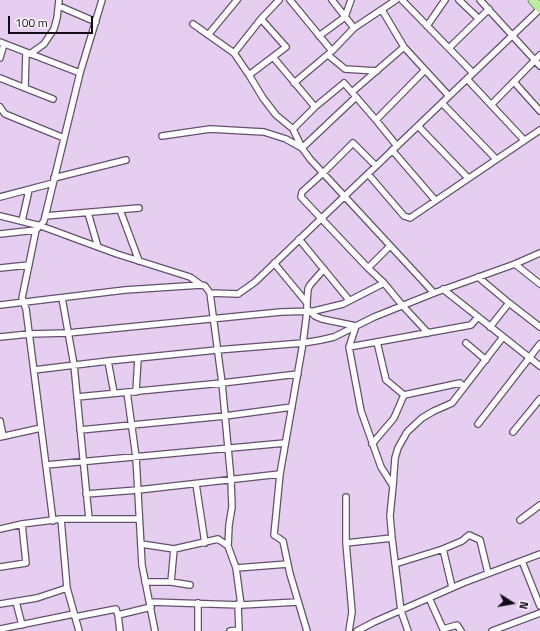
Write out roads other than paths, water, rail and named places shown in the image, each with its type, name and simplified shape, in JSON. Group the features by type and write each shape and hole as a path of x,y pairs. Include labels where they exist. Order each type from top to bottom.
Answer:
{"main road":[{"path":"533,0 540,8"}],"street":[{"path":"53,521 26,309 22,298 39,228 45,216 80,73 102,0"},
{"path":"208,35 237,0"},
{"path":"234,53 260,19 279,0"},
{"path":"290,0 319,36 330,53 345,68 377,71"},
{"path":"332,0 354,28"},
{"path":"319,36 345,17 351,0"},
{"path":"294,83 330,53 354,28 396,0"},
{"path":"402,0 473,73"},
{"path":"427,26 444,0"},
{"path":"459,0 479,19"},
{"path":"480,0 540,66"},
{"path":"28,53 44,44 50,36 56,25 59,3 96,22"},
{"path":"210,293 238,294 254,282 540,8"},
{"path":"448,48 489,9"},
{"path":"382,10 404,47 449,96"},
{"path":"249,75 286,47 260,19"},
{"path":"193,24 234,53 263,98 276,115 293,129 302,148 344,196 434,293"},
{"path":"0,58 2,43 80,73"},
{"path":"302,148 377,71 404,47"},
{"path":"25,88 28,53"},
{"path":"491,105 540,56"},
{"path":"273,57 315,107"},
{"path":"376,120 425,70"},
{"path":"0,78 53,99"},
{"path":"467,79 524,140"},
{"path":"514,82 540,111"},
{"path":"293,129 315,107 344,84 376,120 395,148 435,200"},
{"path":"442,103 496,159"},
{"path":"0,107 5,114 64,138"},
{"path":"418,126 468,178"},
{"path":"162,136 210,129 264,132 286,139 302,148"},
{"path":"368,174 404,216 410,218 540,130"},
{"path":"376,166 353,143 324,173 302,192 301,197 384,283 428,333"},
{"path":"0,197 29,190 54,180 126,160"},
{"path":"22,221 29,190"},
{"path":"45,216 139,208"},
{"path":"120,210 139,261"},
{"path":"88,213 98,247"},
{"path":"0,216 22,221 39,228 190,277 201,285 205,286 210,293 222,383 231,480 232,508 228,530 228,546 236,568 240,604 239,631 230,631"},
{"path":"0,234 39,228"},
{"path":"299,239 349,300"},
{"path":"368,268 390,246"},
{"path":"34,370 217,350 303,343 334,337 402,305 515,264 540,253"},
{"path":"274,264 307,302 310,311 315,316 322,319 356,326"},
{"path":"515,264 540,284"},
{"path":"0,268 29,265"},
{"path":"307,302 310,285 324,269"},
{"path":"478,277 540,327"},
{"path":"0,337 29,334 68,333 281,312 310,311 343,304 384,283"},
{"path":"0,305 23,304 124,290 201,285"},
{"path":"443,289 540,366"},
{"path":"62,298 74,365 89,519"},
{"path":"490,327 509,303"},
{"path":"307,631 298,602 283,541 274,535 280,474 310,311"},
{"path":"349,347 471,325 478,317"},
{"path":"356,326 349,347 361,411 381,467 393,486"},
{"path":"408,631 401,611 390,516 395,458 398,448 407,432 422,418 445,405 452,403 503,337"},
{"path":"377,342 386,380 404,395"},
{"path":"466,343 486,360"},
{"path":"478,424 540,344"},
{"path":"136,392 138,358"},
{"path":"108,361 114,393"},
{"path":"77,397 298,374"},
{"path":"372,444 394,418 404,395 460,383 464,387"},
{"path":"127,392 136,457 142,565 155,631"},
{"path":"513,432 540,399"},
{"path":"80,430 225,416 292,407"},
{"path":"0,421 1,436 41,428"},
{"path":"46,465 228,447 285,443"},
{"path":"86,494 138,490 280,474"},
{"path":"196,484 205,542"},
{"path":"346,498 346,544 352,612 349,631"},
{"path":"520,520 540,505"},
{"path":"0,529 22,524 61,519 139,519"},
{"path":"61,519 67,588 79,631"},
{"path":"0,567 26,563 22,524"},
{"path":"395,564 444,549 469,535 480,540 488,573"},
{"path":"346,544 392,538"},
{"path":"141,544 174,549 218,539 228,546"},
{"path":"171,582 174,549"},
{"path":"444,549 452,588"},
{"path":"357,631 452,588 540,554"},
{"path":"522,561 540,606"},
{"path":"236,568 288,564"},
{"path":"145,582 171,582 190,585"},
{"path":"0,604 37,598 67,588"},
{"path":"430,598 443,630 457,625 461,631"},
{"path":"16,602 22,625"},
{"path":"118,615 150,605 298,602"},
{"path":"198,603 198,631"},
{"path":"0,628 116,609 120,631"},
{"path":"492,631 540,613"}]}
